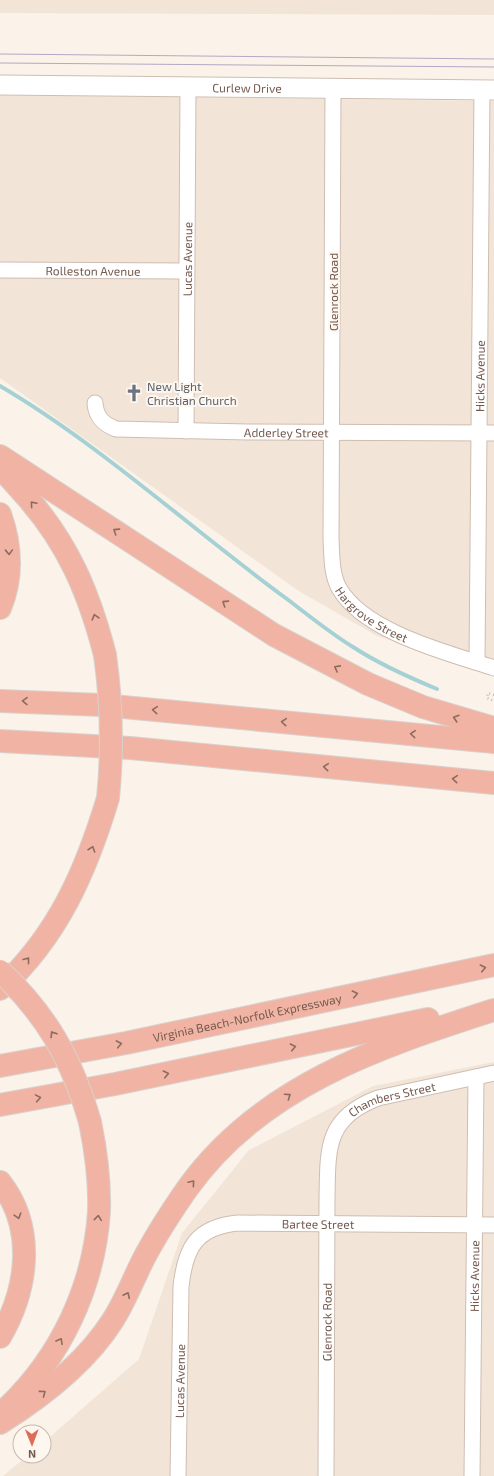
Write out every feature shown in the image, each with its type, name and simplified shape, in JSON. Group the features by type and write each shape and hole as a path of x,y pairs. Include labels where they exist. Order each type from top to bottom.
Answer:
{"highway":[{"path":"0,456 274,635 368,684 423,707 494,728"},
{"path":"0,468 36,507 68,554 80,577 94,613 105,655 111,695 112,728 108,798 91,851 67,902 48,932 15,975 0,989"},
{"path":"0,514 9,546 7,583 0,608"},
{"path":"0,701 102,705 494,742"},
{"path":"0,741 130,748 178,754 494,783"},
{"path":"0,756 102,757 178,754"},
{"name":"Virginia Beach-Norfolk Expressway","path":"0,1066 126,1043 494,966"},
{"path":"0,971 37,1010 55,1035 70,1063 82,1094 90,1122 96,1153 99,1211 89,1270 70,1322 56,1347 17,1398 0,1414"},
{"path":"0,1105 115,1084 494,1006"},
{"path":"0,1423 57,1382 92,1346 112,1322 125,1299 143,1260 163,1225 188,1188 231,1140 259,1116 320,1076 350,1061 415,1035 494,1010"},
{"path":"0,1182 14,1203 20,1218 24,1238 25,1258 17,1293 0,1337"}],"street":[{"name":"Curlew Drive","path":"0,85 488,90"},
{"name":"Lucas Avenue","path":"186,431 188,86"},
{"name":"Glenrock Road","path":"332,496 334,88"},
{"name":"Hicks Avenue","path":"477,662 478,433 488,90"},
{"name":"Rolleston Avenue","path":"0,270 186,271"},
{"name":"Adderley Street","path":"95,403 99,418 106,425 116,429 494,434"},
{"name":"Hargrove Street","path":"332,496 331,539 334,573 339,587 348,601 371,620 400,635 494,668"},
{"name":"Chambers Street","path":"327,1167 331,1141 338,1126 350,1112 363,1104 378,1098 494,1073"},
{"name":"Hicks Avenue","path":"472,1476 476,1077"},
{"name":"Glenrock Road","path":"326,1476 327,1167"},
{"name":"Bartee Street","path":"181,1287 183,1265 189,1250 202,1235 213,1228 238,1223 494,1225"},
{"name":"Lucas Avenue","path":"178,1476 181,1287"}],"path":[{"path":"494,695 488,693 486,698 494,701"}],"shaded area":[{"path":"0,0 494,0 494,15 0,13"},
{"path":"0,95 494,101 494,673 377,636 297,590 0,378"},
{"path":"494,1062 494,1476 3,1476 17,1464 52,1464 52,1435 139,1359 182,1233 249,1150 373,1086"}],"waterway":[{"path":"0,386 38,410 110,461 251,572 336,636 383,665 437,689"}],"tram line":[{"path":"0,54 494,59"},
{"path":"0,63 494,67"}],"place":[{"name":"New Light Christian Church","path":"134,393"}]}
